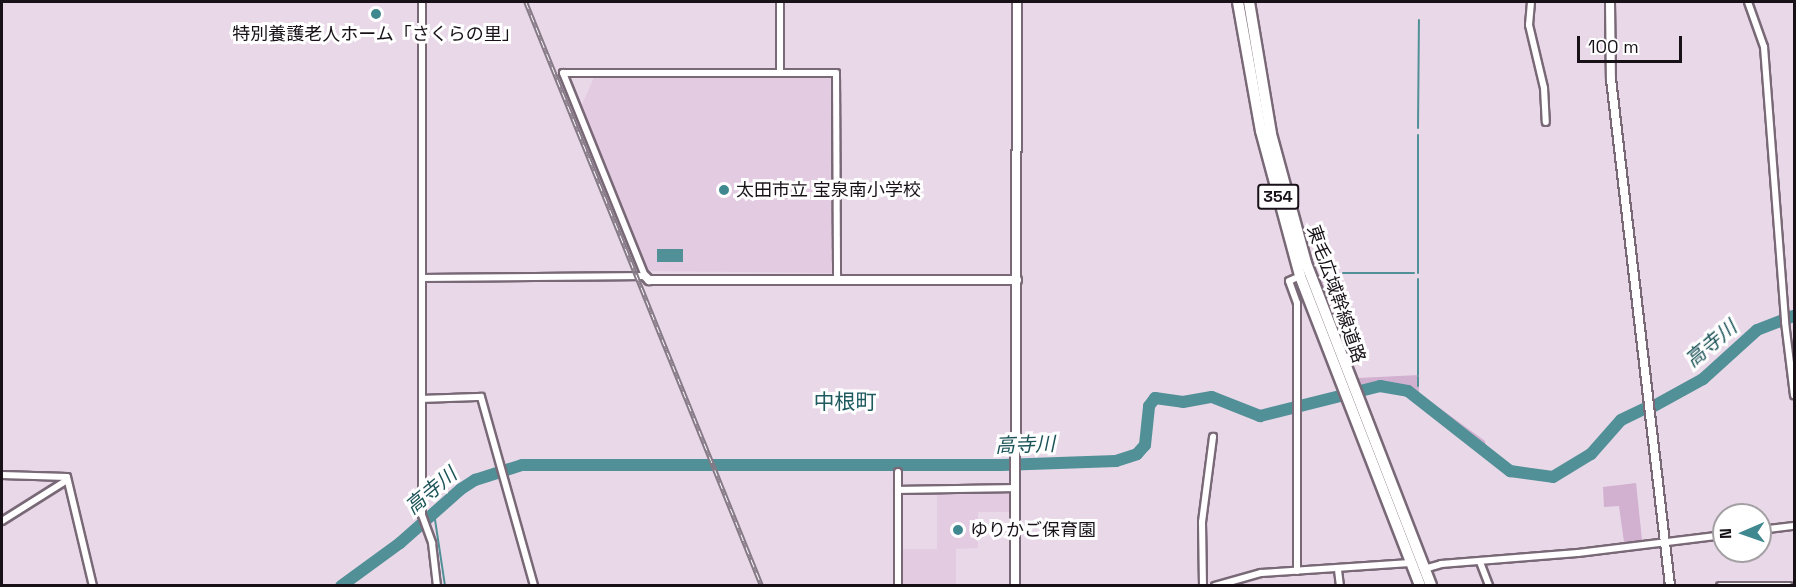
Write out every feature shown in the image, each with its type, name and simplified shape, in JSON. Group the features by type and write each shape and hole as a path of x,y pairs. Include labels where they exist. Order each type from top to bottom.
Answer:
{"highway":[{"name":"東毛広域幹線道路","path":"1238,2 1262,131 1300,276 1431,585"},
{"name":"東毛広域幹線道路","path":"1249,2 1279,168 1314,288 1346,384"},
{"name":"東毛広域幹線道路","path":"1351,396 1420,585"}],"street":[{"path":"422,2 424,278 422,515 432,543 437,585"},
{"path":"780,2 780,73"},
{"path":"1016,585 1017,2"},
{"path":"1531,2 1529,25 1544,88 1546,122"},
{"path":"1610,2 1611,79 1670,585"},
{"path":"1748,2 1764,47 1785,319 1794,395"},
{"path":"837,281 836,73 563,73 645,276 649,280 837,281 1017,280"},
{"path":"424,278 645,276"},
{"path":"1298,571 1297,303 1289,282 1300,276"},
{"path":"423,399 481,397 534,585"},
{"path":"1203,585 1202,522 1213,437"},
{"path":"898,472 898,585"},
{"path":"2,475 67,477 93,585"},
{"path":"2,521 67,480"},
{"path":"898,490 1016,488"},
{"path":"1772,529 1794,526"},
{"path":"1424,569 1712,536"},
{"path":"1215,585 1244,575 1338,570 1411,562"},
{"path":"1480,562 1489,585"},
{"path":"1338,570 1340,585"},
{"path":"1720,585 1789,585"}],"shaded area":[{"name":"太田市立 宝泉南小学校","path":"595,75 834,76 834,273 645,271 580,109"},
{"path":"1320,276 1337,276 1338,296 1326,295"},
{"path":"1419,375 1419,393 1485,441 1486,448 1407,388 1385,383 1361,385 1358,378"},
{"path":"1636,483 1642,540 1624,542 1619,506 1604,507 1603,487"},
{"name":"ゆりかご保育園","path":"1012,490 1012,512 978,512 978,548 956,549 956,585 903,585 903,549 937,549 937,491"}],"water":[{"path":"657,249 683,249 683,262 657,262"}],"waterway":[{"path":"1418,128 1419,20"},
{"path":"1418,135 1418,273"},
{"path":"1343,273 1414,273"},
{"path":"1418,279 1418,375"},
{"name":"高寺川","path":"1654,406 1703,379 1757,330 1794,316"},
{"path":"1418,377 1418,386"},
{"name":"高寺川","path":"341,586 400,543 461,489 475,480 522,465 1001,465 1116,461 1137,454 1145,445 1149,406 1155,398 1183,402 1212,397 1260,416 1380,386 1408,391 1510,471 1553,477 1591,454 1621,420 1644,409"},
{"path":"434,513 445,586"}],"railway":[{"path":"526,2 762,586"}],"place":[{"name":"特別養護老人ホーム「さくらの里」","path":"376,14"},
{"name":"太田市立 宝泉南小学校","path":"724,190"},
{"name":"ゆりかご保育園","path":"958,530"}],"district":[{"name":"中根町","path":"845,402"}]}
